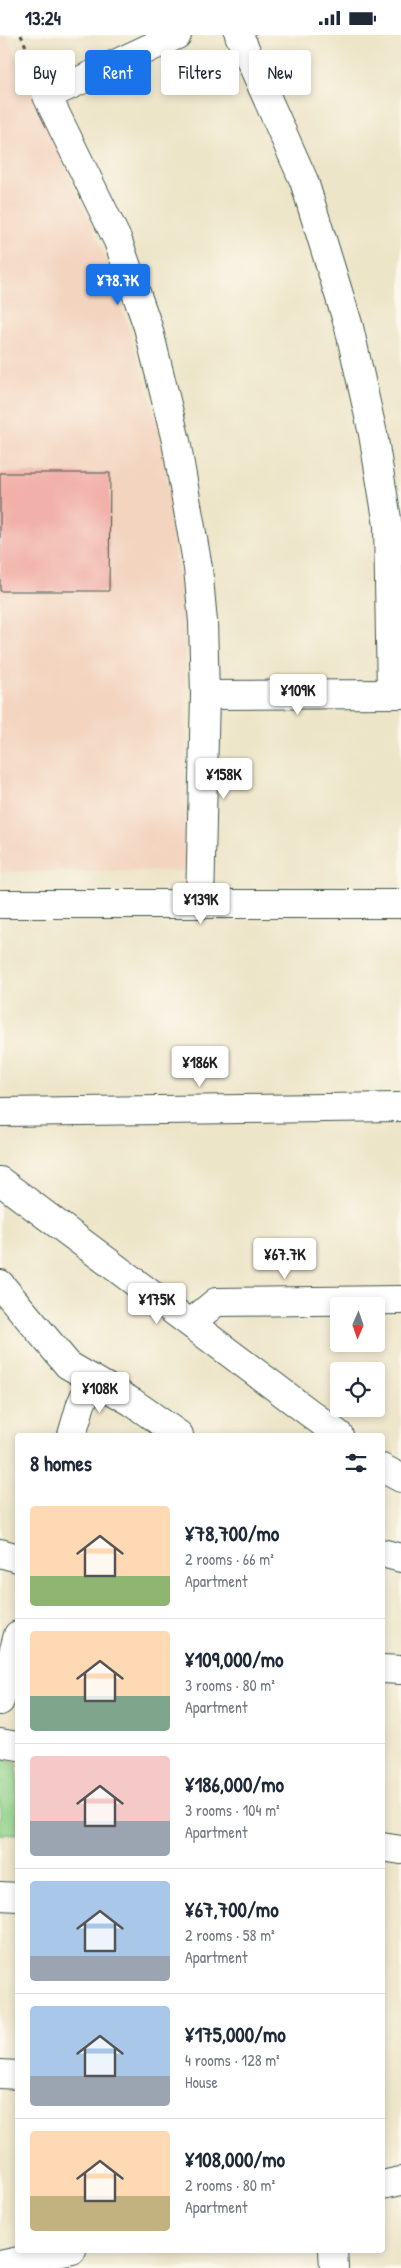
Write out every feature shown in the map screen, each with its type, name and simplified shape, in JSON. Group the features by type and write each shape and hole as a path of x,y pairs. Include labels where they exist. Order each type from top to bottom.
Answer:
{"street":[{"path":"177,35 48,96 118,241 148,327 176,441 198,568 203,622 205,695 200,903"},
{"path":"205,695 396,694 388,525 373,434 349,327 304,181 239,35"},
{"path":"0,904 401,904"},
{"path":"0,1112 401,1107"},
{"path":"0,1181 336,1433"},
{"path":"4,1298 68,1365 132,1402 176,1433"},
{"path":"191,1323 216,1302 401,1300"},
{"path":"73,1433 81,1404 92,1379"},
{"path":"132,1402 141,1433"},
{"path":"385,1470 401,1479"},
{"path":"0,1553 15,1557"},
{"path":"385,1554 401,1558"},
{"path":"0,1701 15,1646"},
{"path":"385,1669 401,1670"},
{"path":"0,1743 15,1746"},
{"path":"385,1847 401,1850"},
{"path":"0,1895 15,1897"},
{"path":"0,2074 15,2075"},
{"path":"385,2184 401,2181"},
{"path":"0,2265 58,2253"},
{"path":"333,2253 334,2268"}],"path":[{"path":"21,35 48,96"}],"shaded area":[{"path":"0,35 6,35 15,55 15,95 33,95 108,262 163,441 185,636 186,871 0,872"}],"green space":[{"path":"0,1759 15,1763 15,1835 0,1834"}],"building":[{"path":"0,473 110,473 109,591 0,591"}]}
